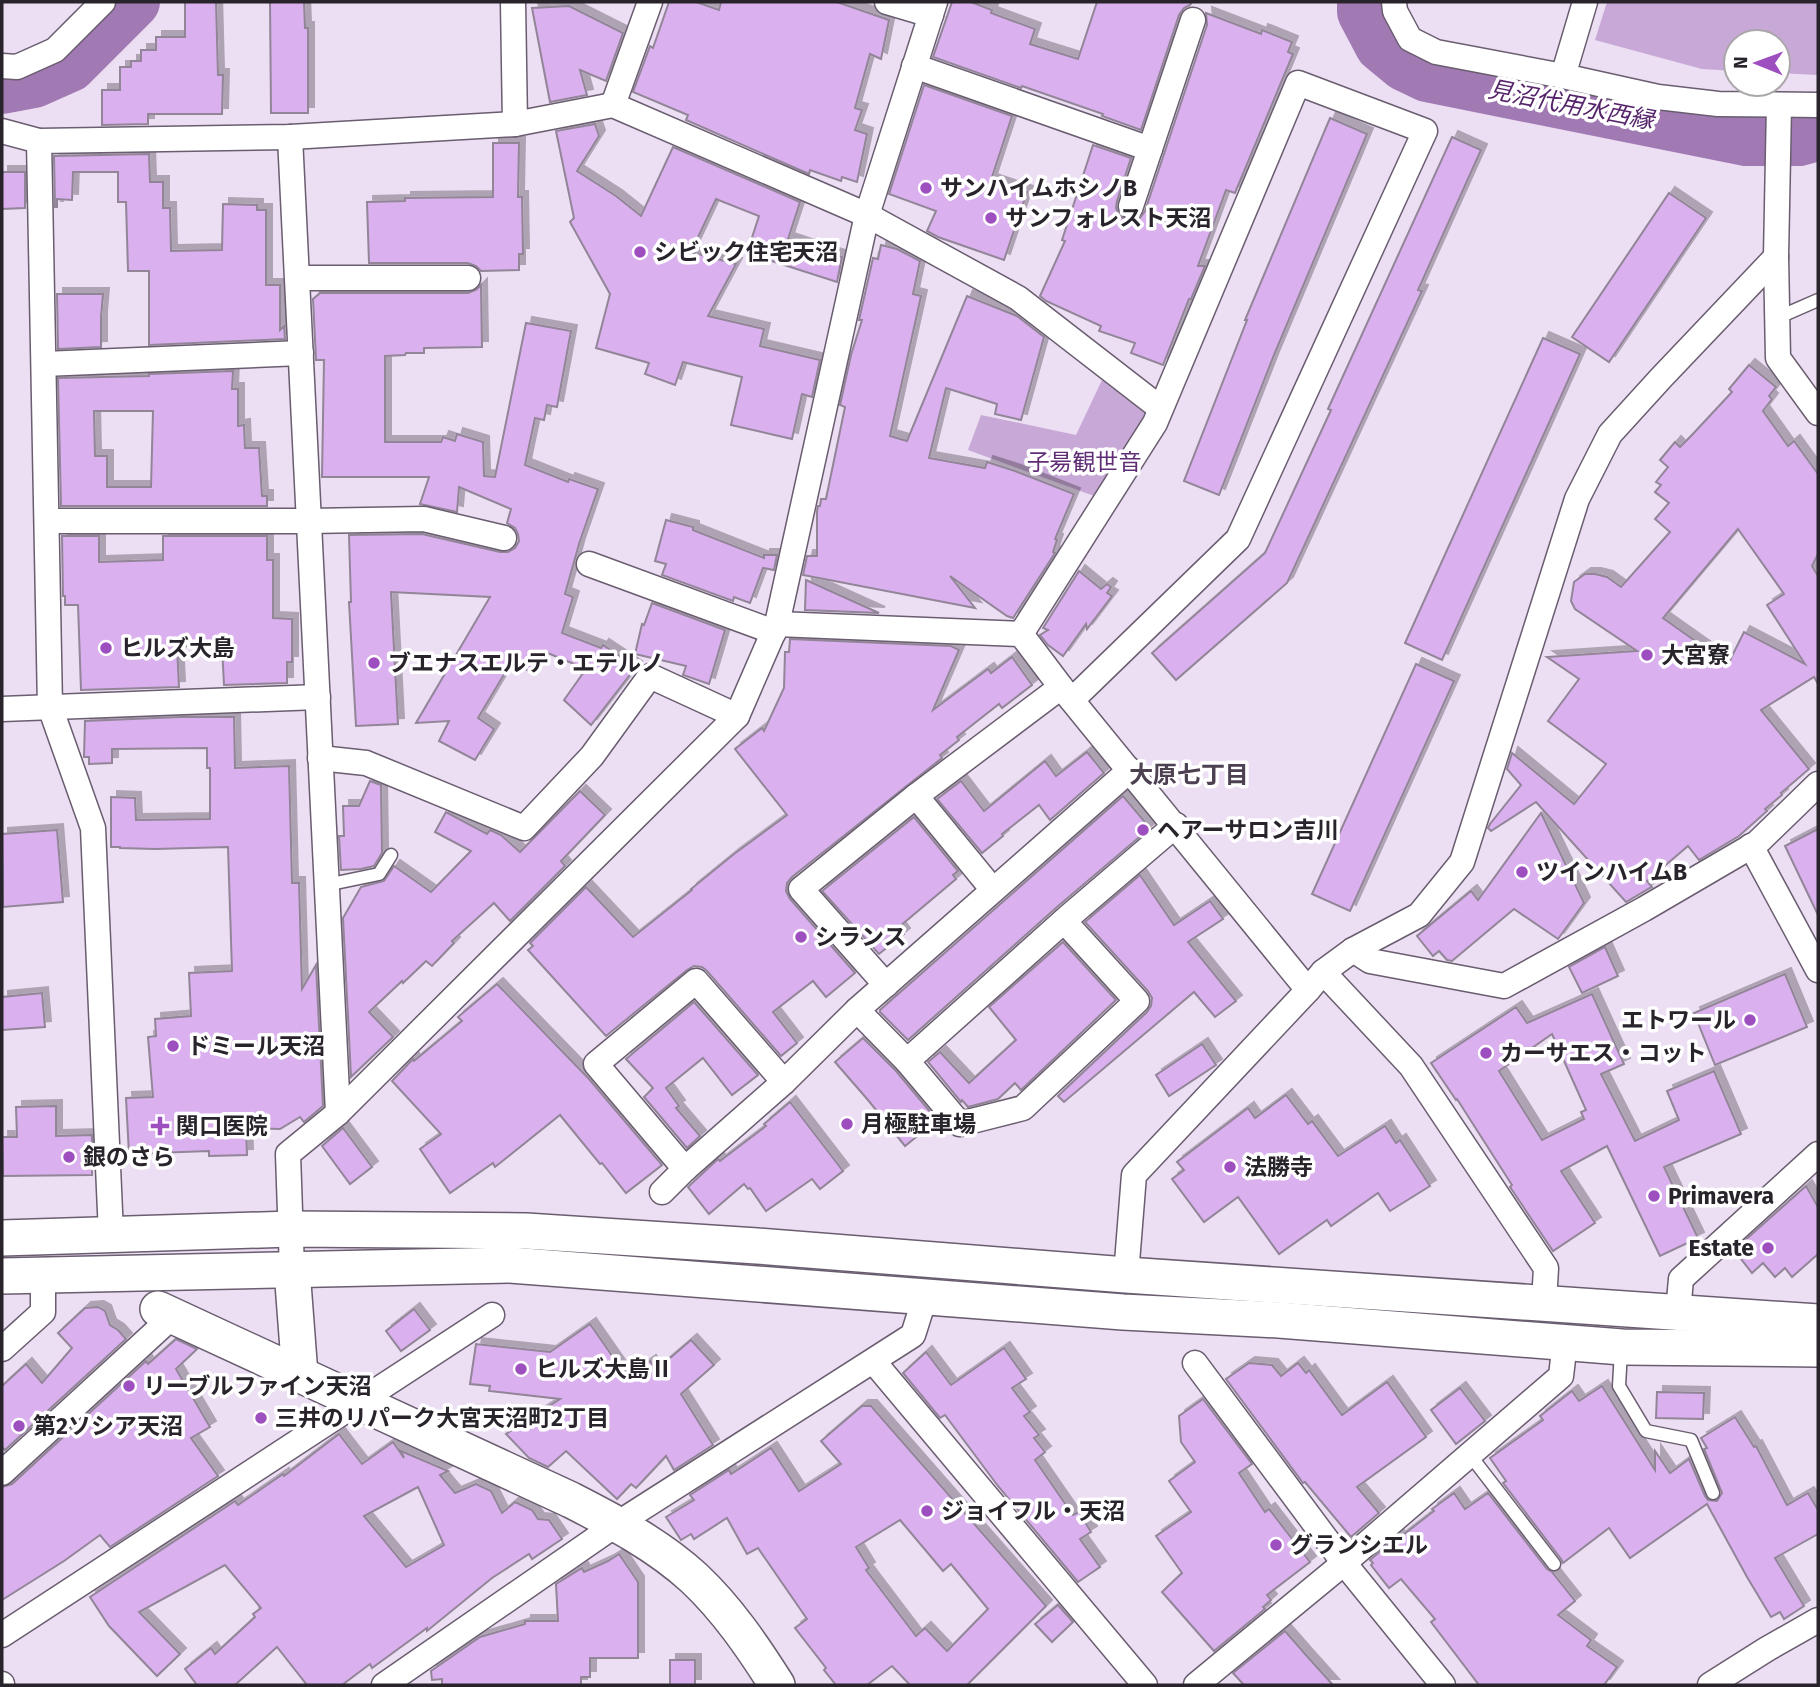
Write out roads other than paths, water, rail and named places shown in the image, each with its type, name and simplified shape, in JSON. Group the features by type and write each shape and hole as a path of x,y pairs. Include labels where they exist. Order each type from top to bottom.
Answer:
{"street":[{"path":"2,66 17,67 55,50 103,2"},
{"path":"513,2 514,124"},
{"path":"613,105 650,2"},
{"path":"300,1375 292,1270 288,1154 338,1113 737,716 776,628 867,215 933,8 887,2"},
{"path":"1394,2 1395,11 1410,38 1436,52 1658,97 1718,104 1818,105"},
{"path":"1563,76 1585,2"},
{"path":"1131,206 1193,20"},
{"path":"914,66 1150,149"},
{"path":"886,985 801,889 916,796 1067,693 1238,539 1425,131 1298,83 1155,423 1021,634"},
{"path":"2,131 40,141 290,137 514,124 613,105 867,215 1018,298 1160,408"},
{"path":"1779,105 1776,257 1778,358 1818,413"},
{"path":"290,137 338,1113"},
{"path":"40,141 50,708 93,828 111,1234"},
{"path":"1126,1275 1134,1175 1316,981 1353,950 1419,915 1461,862 1577,499 1611,434 1776,257"},
{"path":"298,278 468,278"},
{"path":"44,364 302,353"},
{"path":"47,521 424,519 504,538"},
{"path":"589,565 776,628 1021,634"},
{"path":"1021,634 1176,825 1316,981 1411,1066 1546,1268 1544,1302"},
{"path":"320,758 366,763 524,828 592,756 650,676 737,716"},
{"path":"2,709 318,696"},
{"path":"662,1192 784,1082 857,1010 1130,770"},
{"path":"1353,950 1370,961 1504,986 1757,843 1818,785"},
{"path":"916,796 993,890"},
{"path":"907,1061 1176,825"},
{"path":"1751,846 1818,970"},
{"path":"857,1010 907,1061 960,1125 1023,1108 1137,1001 1064,921"},
{"path":"685,1169 596,1064 696,982 784,1082"},
{"path":"1678,1312 1681,1279 1818,1154"},
{"path":"2,1238 291,1229 526,1231 1818,1322"},
{"path":"2,1276 510,1265 1622,1347 1818,1349"},
{"path":"2,1349 43,1312 43,1275"},
{"path":"387,1685 617,1524 913,1335 925,1297"},
{"path":"2,1473 165,1312 571,1500 617,1524 694,1578 730,1617 776,1685"},
{"path":"2,1635 492,1315"},
{"path":"1196,1685 1344,1563 1560,1376 1565,1342"},
{"path":"874,1362 1145,1685"},
{"path":"1195,1363 1344,1563 1443,1685"},
{"path":"1710,1685 1818,1620"}],"lane":[{"path":"1777,318 1818,300"},
{"path":"326,885 379,874 391,855"},
{"path":"1622,1347 1619,1386 1646,1431 1691,1440 1713,1493"},
{"path":"1470,1455 1554,1564"}],"waterway":[{"name":"見沼代用水西縁","path":"2,88 34,82 70,66 134,2"},
{"name":"見沼代用水西縁","path":"1363,2 1363,12 1381,46 1404,65 1427,76 1746,140 1799,140 1818,135"}],"place":[{"name":"サンハイムホシノB","path":"926,188"},
{"name":"サンフォレスト天沼","path":"991,218"},
{"name":"シビック住宅天沼","path":"640,252"},
{"name":"ヒルズ大島","path":"106,648"},
{"name":"大宮寮","path":"1647,655"},
{"name":"ブエナスエルテ・エテルノ","path":"374,663"},
{"name":"ヘアーサロン吉川","path":"1143,830"},
{"name":"ツインハイムB","path":"1522,872"},
{"name":"シランス","path":"801,937"},
{"name":"エトワール","path":"1750,1020"},
{"name":"ドミール天沼","path":"173,1046"},
{"name":"カーサエス・コット","path":"1486,1053"},
{"name":"月極駐車場","path":"847,1124"},
{"name":"関口医院","path":"160,1126"},
{"name":"銀のさら","path":"69,1157"},
{"name":"法勝寺","path":"1230,1167"},
{"name":"Primavera","path":"1654,1196"},
{"name":"Estate","path":"1768,1248"},
{"name":"ヒルズ大島Ⅱ","path":"521,1369"},
{"name":"リーブルファイン天沼","path":"129,1386"},
{"name":"三井のリパーク大宮天沼町2丁目","path":"261,1418"},
{"name":"第2ソシア天沼","path":"19,1426"},
{"name":"ジョイフル・天沼","path":"927,1511"},
{"name":"グランシエル","path":"1276,1545"}],"district":[{"name":"大原七丁目","path":"1189,775"}],"park label":[{"name":"子昜観世音","path":"1084,462"}]}
